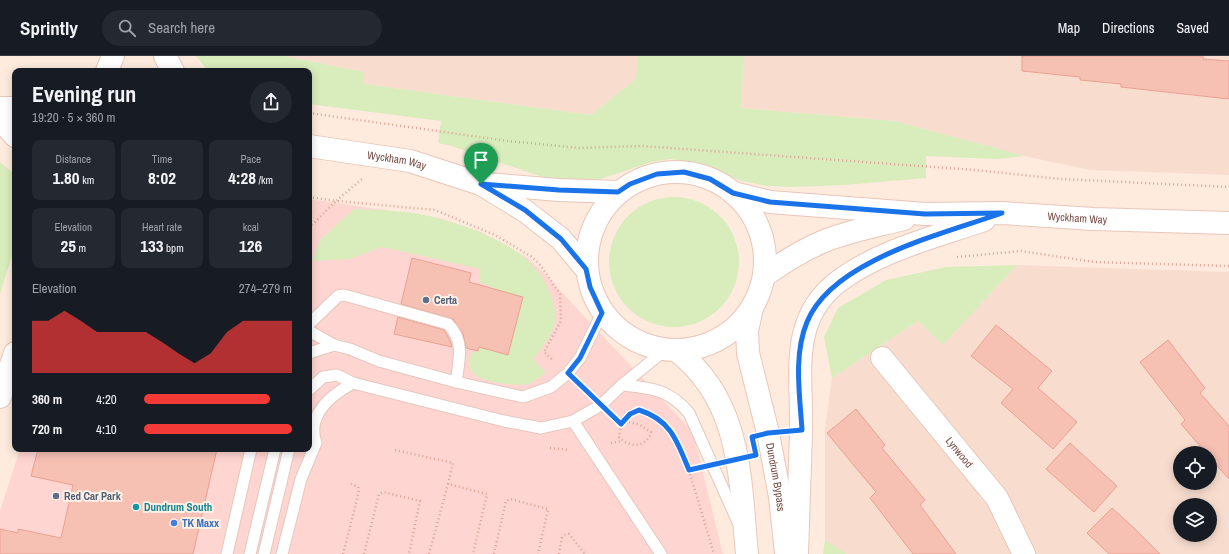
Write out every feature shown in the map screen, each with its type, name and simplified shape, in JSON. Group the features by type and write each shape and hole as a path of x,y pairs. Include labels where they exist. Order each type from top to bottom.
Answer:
{"main road":[{"path":"108,68 113,56"},
{"path":"165,56 171,68"},
{"path":"0,108 12,108"},
{"path":"0,119 12,133"},
{"name":"Wyckham Way","path":"312,146 410,161 481,184 525,210 561,239 586,269"},
{"path":"684,172 710,179 733,193 752,214 763,240 765,265 764,276 759,293 752,308 738,325 725,336 709,344 671,350 650,347 630,338 615,327 602,313 590,287 586,269 588,245 592,230 603,209 618,192 630,184 657,174 684,172"},
{"name":"Wyckham Way","path":"481,184 559,190 618,192"},
{"name":"Wyckham Way","path":"733,193 770,202 925,214 1002,213 1093,219 1229,223"},
{"path":"797,554 802,430 799,375 800,349 807,322 819,300 838,281 865,265 894,251 1002,213"},
{"name":"Wyckham Way","path":"764,276 796,255 822,242 856,230 925,214"},
{"name":"Dundrum Bypass","path":"752,308 747,331 748,353 768,433 778,490 786,554"},
{"path":"671,350 697,369 708,383 719,400 730,428 739,460 747,547"},
{"name":"Lynwood","path":"882,358 997,498 1024,554"},
{"path":"0,397 12,362"}],"lane":[{"path":"312,321 338,296 344,295 448,324 458,337 460,348 456,382"},
{"path":"312,333 334,345 350,349 379,361 456,382 523,397 551,387 568,373 580,358 602,313"},
{"path":"312,352 334,345"},
{"path":"312,387 323,377 338,375 353,383 504,421 541,428 573,421 601,405 622,385 671,350"},
{"path":"282,554 301,479 316,443 314,436 316,421 324,404 335,393 353,383"},
{"path":"622,385 647,387 666,393 679,401 689,413 697,427 747,547"},
{"path":"573,421 661,554"},
{"path":"227,554 250,452"},
{"path":"250,554 274,452"},
{"path":"264,554 288,452"}],"path":[{"path":"312,114 508,141 579,148 642,146 975,170 1061,179 1229,187"},
{"path":"312,197 435,210 495,235 532,257 541,266 560,294 561,321 544,352 568,373"},
{"path":"312,225 336,201"},
{"path":"955,257 1021,251 1094,262 1229,266"},
{"path":"601,405 621,424"},
{"path":"621,424 628,422 640,425 651,432 645,443 639,446 622,441 619,437 621,424 630,414 639,410 659,419 669,427 676,439 689,470 714,554"},
{"path":"395,450 453,463 430,554"},
{"path":"689,470 712,465"},
{"path":"343,554 359,490 351,484"},
{"path":"448,484 487,494 473,554"},
{"path":"364,554 379,494 383,492 420,502 409,554"},
{"path":"494,554 506,501 510,499 548,509 538,554"},
{"path":"559,554 562,538 569,534 585,554"}],"shaded area":[{"path":"284,56 1229,56 1229,175 1090,170 1024,156 895,121 741,108 636,79 591,115 364,84 364,72"},
{"path":"312,199 440,218 481,232 526,257 539,268 693,432 723,554 0,554 0,511 19,452 312,452"},
{"path":"1017,265 1229,272 1229,554 846,554 825,540 825,428 832,378 918,321 943,345"}],"green space":[{"path":"196,56 284,56 364,72 364,84 591,115 636,79 638,56 744,56 741,108 895,121 1024,156 997,159 926,156 926,178 844,185 795,187 767,186 742,181 690,162 670,159 652,162 600,179 581,180 546,178 438,143 441,121 312,104 312,68 206,68"},
{"path":"0,162 12,172 12,256 0,294"},
{"path":"674,197 687,198 699,202 720,216 734,237 738,249 738,275 734,287 720,308 699,322 687,326 674,327 661,326 649,322 628,308 614,287 610,275 609,262 610,249 614,237 628,216 649,202 661,198"},
{"path":"354,209 411,213 447,221 484,234 502,243 534,266 545,282 556,310 554,327 545,344 533,359 546,373 528,384 522,385 505,384 487,380 473,374 470,369 471,353 478,351 479,347 508,355 523,298 492,290 493,288 479,282 480,269 382,247 349,259 312,261 320,240"},
{"path":"1017,265 943,345 918,321 832,378 824,337 838,308 886,280 946,267"},
{"path":"825,540 846,553 846,554 823,554"}],"building":[{"path":"1022,56 1203,56 1203,59 1229,61 1229,99 1121,87 1121,84 1080,80 1080,77 1022,71"},
{"path":"412,258 471,273 469,282 523,297 508,355 479,347 478,351 466,348 463,334 453,319 401,304"},
{"path":"398,317 444,330 452,347 394,334"},
{"path":"996,325 1052,371 1038,388 1077,422 1053,449 1001,403 1013,389 971,356"},
{"path":"1168,340 1205,388 1200,393 1229,426 1229,479 1217,466 1217,446 1200,446 1181,424 1185,420 1140,362"},
{"path":"856,409 885,445 882,448 925,500 920,505 956,554 913,554 870,498 876,492 827,433"},
{"path":"1070,443 1117,486 1094,512 1046,469"},
{"name":"Dundrum South","path":"37,452 216,452 193,554 0,554 0,529 18,533 18,529 61,538 73,485 31,476"},
{"path":"1112,508 1160,554 1109,554 1087,533"}],"place":[{"name":"Certa","path":"426,300"},
{"name":"Red Car Park","path":"56,496"},
{"name":"Dundrum South","path":"136,507"},
{"name":"TK Maxx","path":"174,523"}],"route":[{"path":"684,172 710,179 733,193 770,202 925,214 1002,213 894,251 865,265 838,281 819,300 807,322 800,349 799,375 802,430 768,433 752,437 756,455 689,470 676,439 669,427 659,419 639,410 630,414 621,424 568,373 580,358 602,313 590,287 586,269 561,239 525,210 481,184 559,190 618,192 630,184 657,174 684,172"}]}
